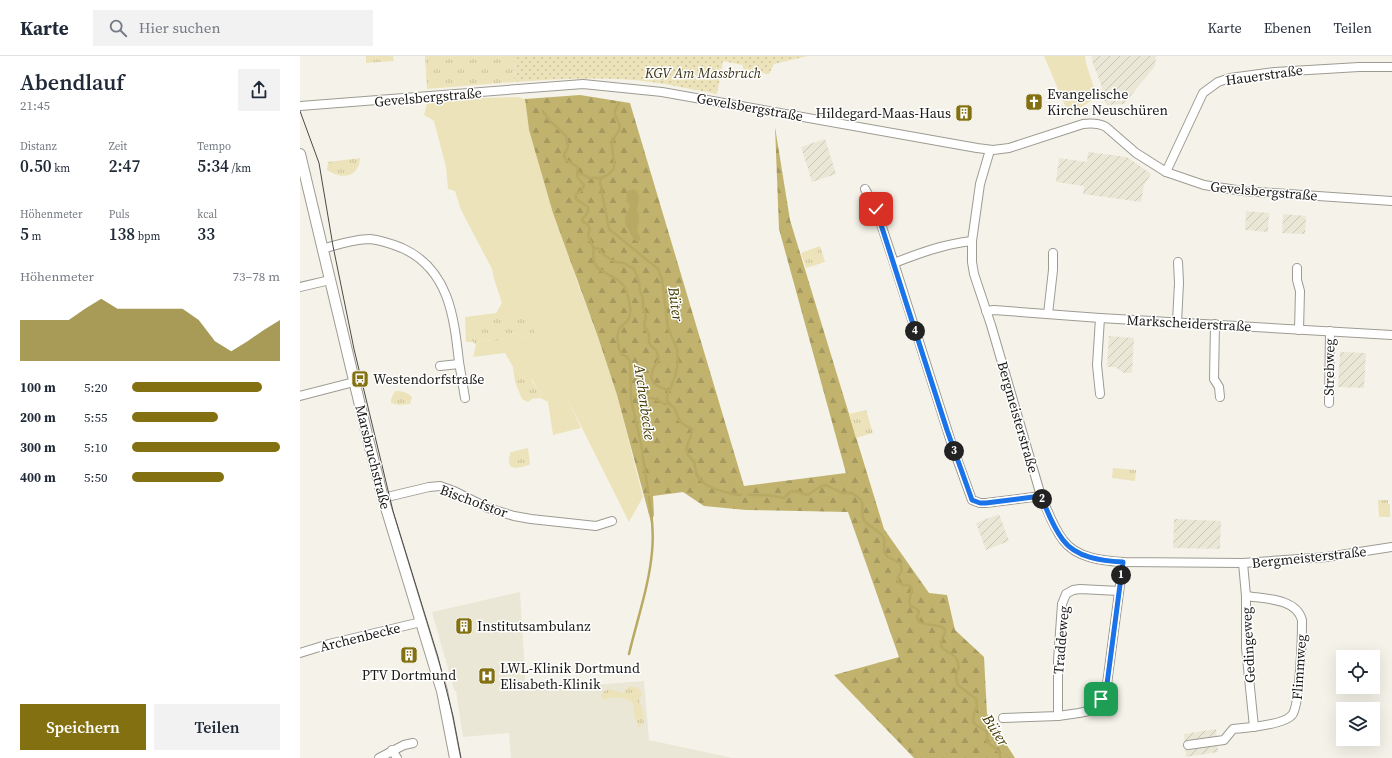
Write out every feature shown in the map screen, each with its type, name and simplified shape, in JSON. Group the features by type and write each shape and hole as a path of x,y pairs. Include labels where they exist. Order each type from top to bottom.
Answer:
{"street":[{"name":"Hauerstraße","path":"1166,172 1203,93 1218,82 1230,78 1275,72 1359,67 1392,67"},
{"name":"Gevelsbergstraße","path":"300,106 583,84 662,92 990,150 1009,148 1083,124 1091,123 1101,124 1136,153 1166,172 1204,186 1243,191 1392,201"},
{"name":"Bergmeisterstraße","path":"990,150 980,184 972,241 972,262 974,274 1041,496 1052,521 1064,541 1075,551 1089,557 1123,562 1243,563 1327,557 1392,547"},
{"name":"Marsbruchstraße","path":"300,156 383,498 442,692 455,758"},
{"path":"865,189 876,209 972,500 980,503 986,503 1041,496"},
{"path":"322,249 356,240 369,239 381,241 398,246 410,252 433,271 451,307 465,398"},
{"path":"894,263 934,248 972,241"},
{"path":"1048,314 1053,270 1053,253"},
{"path":"1177,322 1179,283 1178,262"},
{"path":"1297,268 1297,280 1300,291 1299,330"},
{"path":"300,287 330,280"},
{"name":"Markscheiderstraße","path":"986,311 994,310 1100,318 1392,335"},
{"path":"1100,318 1097,365 1100,394"},
{"path":"1215,324 1214,380 1219,388 1220,397"},
{"name":"Strebweg","path":"1329,403 1330,332"},
{"path":"440,366 460,364"},
{"path":"300,396 354,382"},
{"name":"Bischofstor","path":"383,498 428,487 440,486 454,491 488,508 514,516 596,526 612,521"},
{"path":"1003,718 1058,716 1093,710 1099,704 1107,684 1123,562"},
{"name":"Gedingeweg","path":"1243,563 1246,596 1246,648 1254,727"},
{"name":"Traddeweg","path":"1058,716 1058,660 1062,604 1066,594 1073,590 1080,589 1119,591"},
{"name":"Flimmweg","path":"1188,745 1224,740 1233,729 1276,723 1293,715 1296,707 1301,662 1301,614 1288,603 1246,596"},
{"name":"Archenbecke","path":"300,653 329,644 421,622"},
{"path":"379,758 392,750 413,743"},
{"path":"392,750 397,758"}],"shaded area":[{"path":"1092,56 1156,56 1155,66 1124,104 1107,105 1102,96 1102,87 1092,61"},
{"path":"825,139 836,174 812,182 801,147"},
{"path":"1088,152 1127,157 1151,174 1144,185 1141,202 1083,194 1084,186 1056,182 1059,158 1087,162"},
{"path":"633,189 637,191 639,196 637,232 641,239 637,242 633,239 625,222 630,205 626,201 628,191"},
{"path":"1246,211 1269,213 1268,232 1245,230"},
{"path":"1283,214 1306,216 1305,234 1282,233"},
{"path":"1109,336 1134,338 1132,373 1124,373 1115,367 1107,367"},
{"path":"1340,352 1366,353 1364,388 1338,387"},
{"path":"999,514 1009,541 986,550 976,523"},
{"path":"1174,519 1221,521 1220,549 1173,548"},
{"name":"LWL-Klinik Dortmund Elisabeth-Klinik","path":"520,592 526,690 644,681 649,740 733,758 511,758 509,733 463,737 456,691 454,690 432,612"},
{"path":"1216,729 1218,752 1186,757 1184,734"}],"green space":[{"path":"366,56 393,56 394,61 366,63"},
{"path":"425,56 515,56 514,82 427,89"},
{"name":"KGV Am Massbruch","path":"515,56 808,56 774,64 769,74 743,69 743,65 723,61 717,94 634,80 565,79 514,82"},
{"path":"1044,56 1085,56 1097,97 1069,115"},
{"path":"580,95 630,103 744,486 846,473 779,229 775,127 790,220 884,529 929,593 947,595 955,630 984,657 987,714 1015,758 914,758 834,675 899,657 848,512 746,510 704,506 683,492 653,496 654,515 651,522 617,395 598,337 553,213 529,130 525,99"},
{"path":"518,97 525,99 529,130 577,281 598,337 617,395 643,497 629,522 567,398 581,428 553,435 548,402 540,398 541,392 537,389 533,381 524,373 513,367 505,353 473,357 476,345 482,339 491,341 499,340 514,333 526,339 536,337 525,310 469,333 473,342 466,342 465,317 496,313 502,303 492,269 461,210 455,191 448,189 446,167 434,121 424,115 427,103 483,98"},
{"path":"360,158 359,165 356,170 348,175 338,175 327,170 328,162"},
{"path":"820,246 825,262 806,268 801,253"},
{"path":"525,310 537,337 526,339 514,333 499,340 491,341 482,339 476,345 473,342 469,333 475,325"},
{"path":"513,367 527,373 537,389 541,392 540,398 532,399 528,402 522,399 515,382"},
{"path":"395,391 404,392 410,395 412,397 410,404 399,405 391,403 391,399"},
{"path":"866,410 873,433 856,438 849,414"},
{"path":"528,448 530,464 518,468 512,467 509,463 510,453"},
{"path":"1113,468 1136,470 1135,481 1112,478"},
{"path":"1378,500 1388,500 1388,504 1390,504 1390,517 1379,517"},
{"path":"631,686 638,688 642,693 639,702 642,706 644,722 638,727 633,710 634,705 631,702 623,698 602,700 601,695 605,690 614,690 624,693 626,689"}],"waterway":[{"name":"Büter","path":"619,103 616,107 615,116 620,127 612,144 614,168 612,172 601,178 600,182 609,229 658,269 662,279 668,328 677,349 678,363 675,377 667,396 667,401 675,409 679,420 692,429 687,445 687,452 695,463 697,475 708,486 731,494 741,495"},
{"name":"Archenbecke","path":"543,111 549,120 566,136 568,147 564,155 566,160 578,167 577,177 584,185 581,191 576,194 576,199 588,207 586,216 582,221 588,225 590,229 588,234 594,248 593,257 595,264 599,269 622,284 628,297 630,315 628,321 619,330 618,340 621,354 627,357 630,361 631,399 641,444 648,491"},
{"path":"577,172 590,178 601,178"},
{"path":"594,248 599,249 604,255 615,262 624,263 634,269 639,281 640,292 643,298 643,306 646,316 644,326 649,335 649,342 656,350 659,359 653,369 651,377 654,384 669,391"},
{"path":"631,396 652,398 664,404 670,404"},
{"name":"Büter","path":"749,495 769,495 784,498 790,492 795,491 808,495 821,486 826,485 842,493 852,493 860,499 863,504 863,518 869,526 878,531 884,539 884,552 888,557 900,563 902,570 898,577 898,582 903,585 909,585 912,589 909,602 911,606 919,612 917,617 919,622 944,628 945,633 941,645 946,651 956,658 959,666 956,676 958,685 976,699 977,707 973,721 976,725 987,732 987,742 998,751 1000,758"},
{"name":"Archenbecke","path":"629,654 646,590 653,545 652,518 649,497"}],"tram line":[{"path":"300,111 319,163 333,246 354,349 393,511 438,657 453,716 461,758"}],"place":[{"name":"Evangelische Kirche Neuschüren","path":"1034,102"},
{"name":"Hildegard-Maas-Haus","path":"964,113"},
{"name":"Westendorfstraße","path":"360,379"},
{"name":"Institutsambulanz","path":"464,626"},
{"name":"PTV Dortmund","path":"409,655"},
{"name":"LWL-Klinik Dortmund Elisabeth-Klinik","path":"487,676"}],"route":[{"path":"876,209 947,430 972,500 980,503 986,503 1041,496 1052,521 1064,541 1075,551 1089,557 1123,562 1107,684 1101,699"}]}
